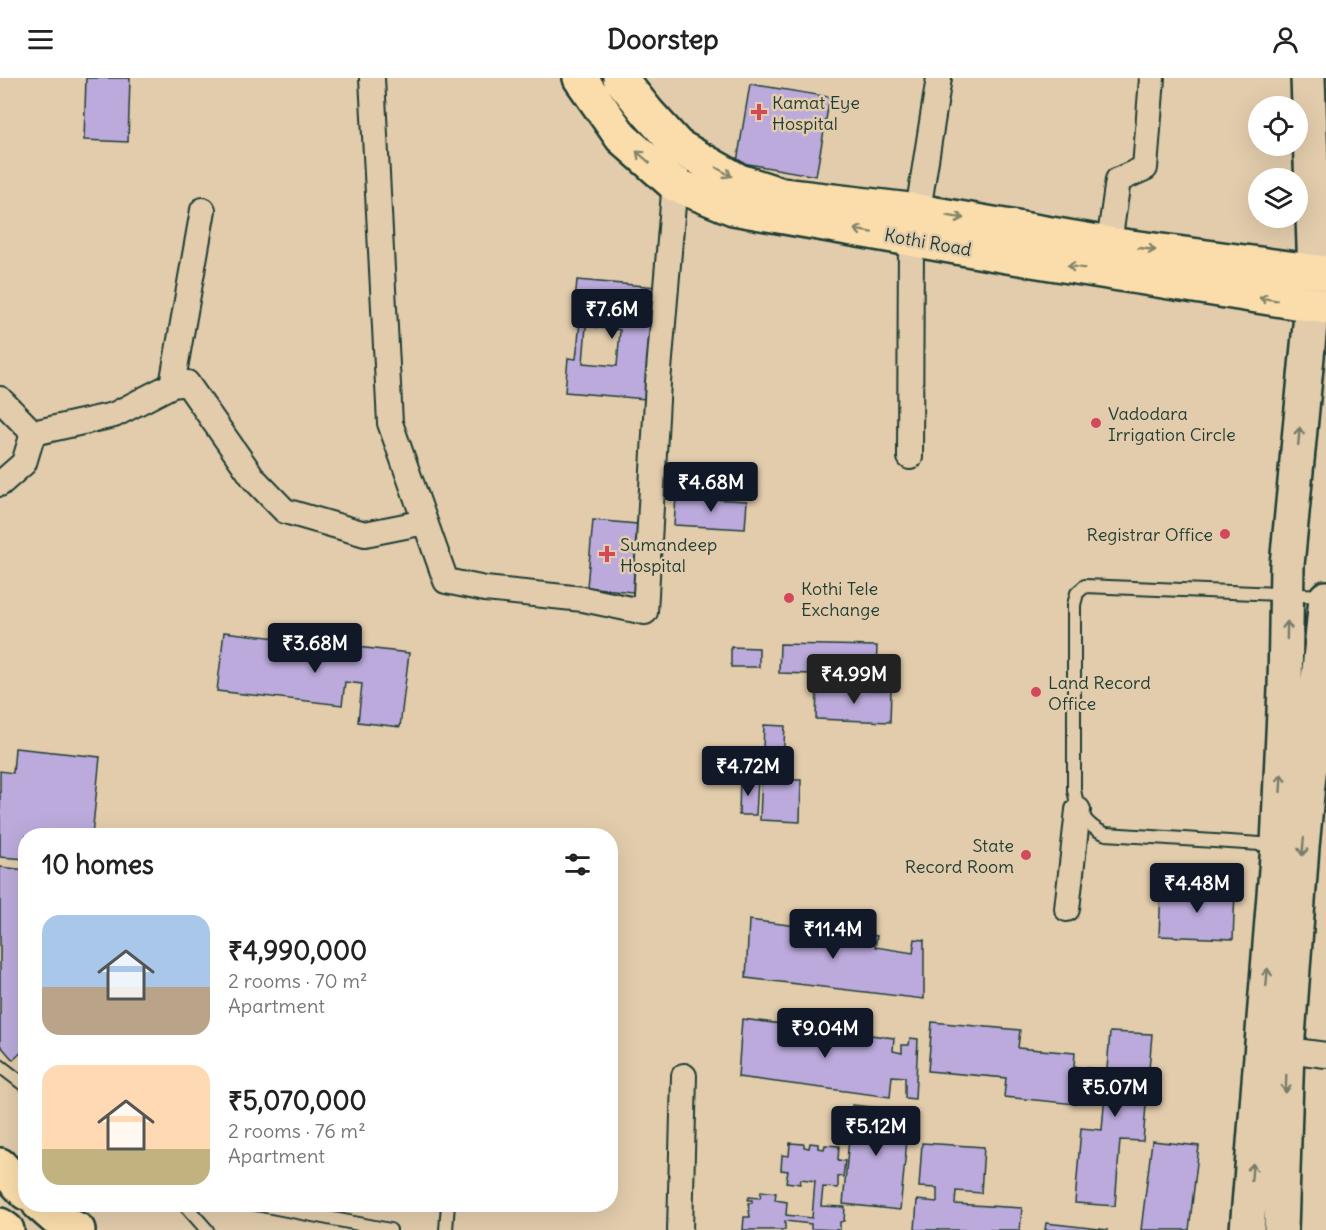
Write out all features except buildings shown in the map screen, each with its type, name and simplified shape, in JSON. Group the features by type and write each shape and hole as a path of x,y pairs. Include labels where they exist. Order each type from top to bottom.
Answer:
{"main road":[{"name":"Kothi Road","path":"580,78 622,138 674,184 733,208 1109,244 1320,273"},
{"name":"Kothi Road","path":"620,78 648,114 678,146 739,181 782,195 915,225 1318,307"},
{"path":"1281,1230 1274,1048 1287,565 1318,307 1320,273 1308,78"},
{"path":"1247,1230 1302,847 1326,597"},
{"path":"0,1165 18,1184"},
{"path":"48,1212 56,1219 78,1230"},
{"path":"0,1225 7,1230"}],"street":[{"path":"372,78 390,423 446,581 484,589 583,599 645,612 658,382 678,146"},
{"path":"910,457 915,225 939,78"},
{"path":"1109,244 1119,180 1145,168 1152,78"},
{"path":"172,385 203,210"},
{"path":"33,433 114,415 172,385 187,383 254,479 285,511 365,534 425,522"},
{"path":"0,399 33,433"},
{"path":"0,484 24,464 33,433"},
{"path":"1067,909 1078,810"},
{"path":"1274,1048 1326,1055"},
{"path":"680,1230 684,1076"}],"lane":[{"path":"1278,845 1106,834 1092,829 1078,810 1074,790 1074,605 1077,593 1085,586 1288,593 1326,597"},
{"path":"0,1066 18,1080"},
{"path":"191,1212 207,1230"},
{"path":"297,1212 390,1230"},
{"path":"446,1230 447,1212"}],"place":[{"name":"Kamat Eye Hospital","path":"759,112"},
{"name":"Vadodara Irrigation Circle","path":"1096,423"},
{"name":"Registrar Office","path":"1225,534"},
{"name":"Sumandeep Hospital","path":"607,554"},
{"name":"Kothi Tele Exchange","path":"789,598"},
{"name":"Land Record Office","path":"1036,692"},
{"name":"State Record Room","path":"1026,855"}]}
